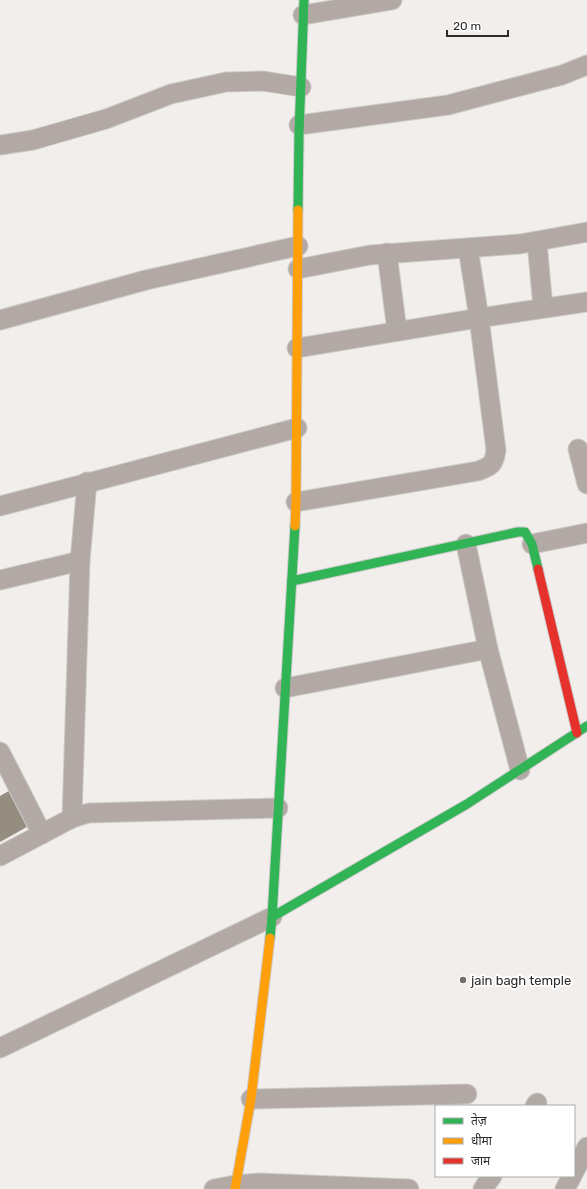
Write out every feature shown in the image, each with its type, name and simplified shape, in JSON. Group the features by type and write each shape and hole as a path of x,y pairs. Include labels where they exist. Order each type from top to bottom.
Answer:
{"street":[{"path":"235,1187 251,1099 272,917 292,581 296,502 299,125 304,8 392,0"},
{"path":"299,125 448,105 562,75 587,66"},
{"path":"0,145 33,140 98,121 171,94 226,82 271,82 301,87"},
{"path":"298,269 370,255 537,242 587,232"},
{"path":"537,242 543,308"},
{"path":"0,320 146,280 298,246"},
{"path":"296,502 478,471 488,467 495,460 496,450 479,318 468,248"},
{"path":"387,253 397,331"},
{"path":"297,348 587,302"},
{"path":"0,506 297,428"},
{"path":"578,449 587,484"},
{"path":"72,818 80,562 87,482"},
{"path":"292,581 518,532 525,532 532,544 577,733"},
{"path":"532,544 587,533"},
{"path":"466,544 488,649 520,770"},
{"path":"0,580 80,562"},
{"path":"285,688 488,649"},
{"path":"0,1046 272,917 467,804 587,726"},
{"path":"0,752 42,834"},
{"path":"0,856 72,818 88,813 278,808"},
{"path":"251,1099 467,1094"},
{"path":"577,1173 587,1147"},
{"path":"483,1189 491,1177"},
{"path":"565,1189 574,1177"},
{"path":"214,1189 235,1187 259,1182 409,1189"}],"building":[{"path":"14,788 34,823 0,842 0,796"}],"traffic: fast":[{"path":"298,210 304,0"},
{"path":"270,938 295,526"},
{"path":"292,581 518,532 525,532 532,544 538,569"},
{"path":"272,917 467,804 587,726"}],"traffic: slow":[{"path":"295,526 298,210"},
{"path":"235,1189 251,1099 270,938"}],"traffic: jam":[{"path":"538,569 577,733"}],"place":[{"name":"jain bagh temple","path":"463,980"}]}
